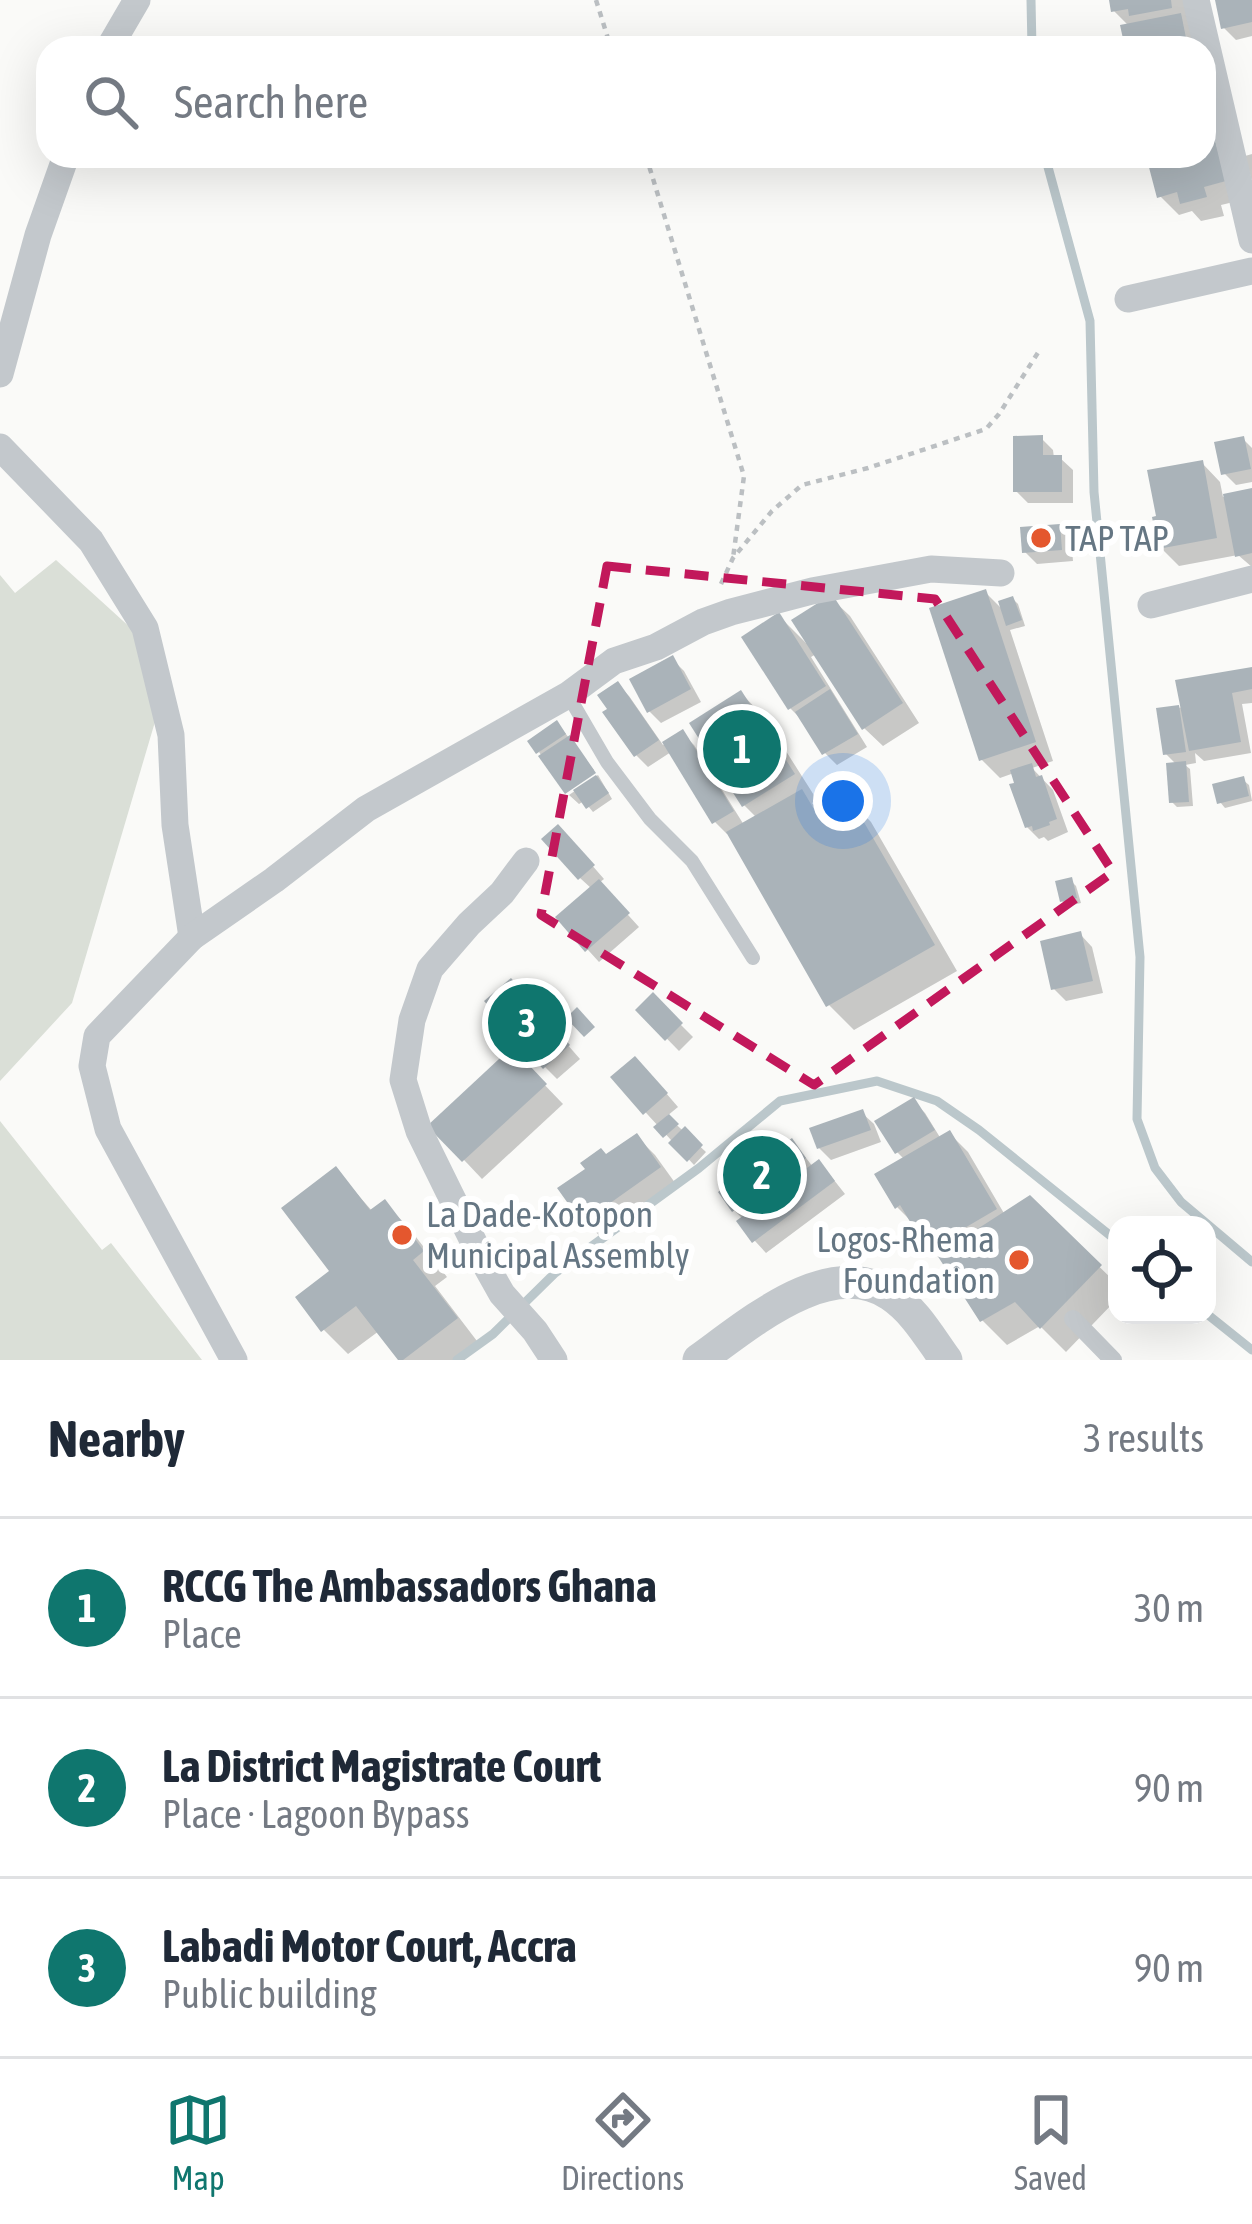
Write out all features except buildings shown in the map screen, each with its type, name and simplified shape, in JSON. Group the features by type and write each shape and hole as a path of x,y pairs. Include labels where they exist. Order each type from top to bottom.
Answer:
{"street":[{"path":"116,36 137,0"},
{"path":"1196,0 1204,36"},
{"path":"1216,86 1252,240"},
{"path":"0,374 62,168"},
{"path":"1128,299 1252,271"},
{"path":"0,447 91,541 145,628 171,734 175,825 192,937"},
{"path":"234,1360 108,1129 92,1066 97,1036 192,937 367,809 568,695 614,661 730,612 812,591 931,569 1001,573"},
{"path":"1151,605 1252,579"},
{"path":"526,861 430,970 412,1020 403,1080 419,1131 502,1294 535,1330 554,1360"},
{"path":"699,1360 794,1297 836,1282 866,1282 892,1295 911,1313 946,1360"},
{"path":"1073,1319 1113,1360"}],"lane":[{"path":"568,695 607,762 650,819 692,861 753,958"}],"path":[{"path":"596,0 607,36"},
{"path":"650,168 744,476 733,558"},
{"path":"703,622 733,558 772,511 802,485 986,428 1039,352"}],"highlighted area":[{"path":"607,566 935,599 1113,872 814,1085 541,915"}],"shaded area":[{"path":"56,560 133,630 157,715 72,1003 0,1081 0,575 15,593"},
{"path":"0,1121 102,1250 111,1243 202,1360 0,1360"}],"waterway":[{"path":"1031,0 1032,36"},
{"path":"1048,168 1090,321 1094,492 1140,957 1137,1119 1155,1168 1181,1202 1252,1262"},
{"path":"457,1360 493,1334 555,1273 699,1168 780,1101 877,1081 937,1101 1108,1234"},
{"path":"1216,1321 1252,1350"}],"place":[{"name":"TAP TAP","path":"1041,538"},
{"name":"RCCG The Ambassadors Ghana","path":"742,749"},
{"name":"Labadi Motor Court, Accra","path":"527,1023"},
{"name":"La District Magistrate Court","path":"762,1175"},
{"name":"La Dade-Kotopon Municipal Assembly","path":"402,1235"},
{"name":"Logos-Rhema Foundation","path":"1019,1260"}]}
